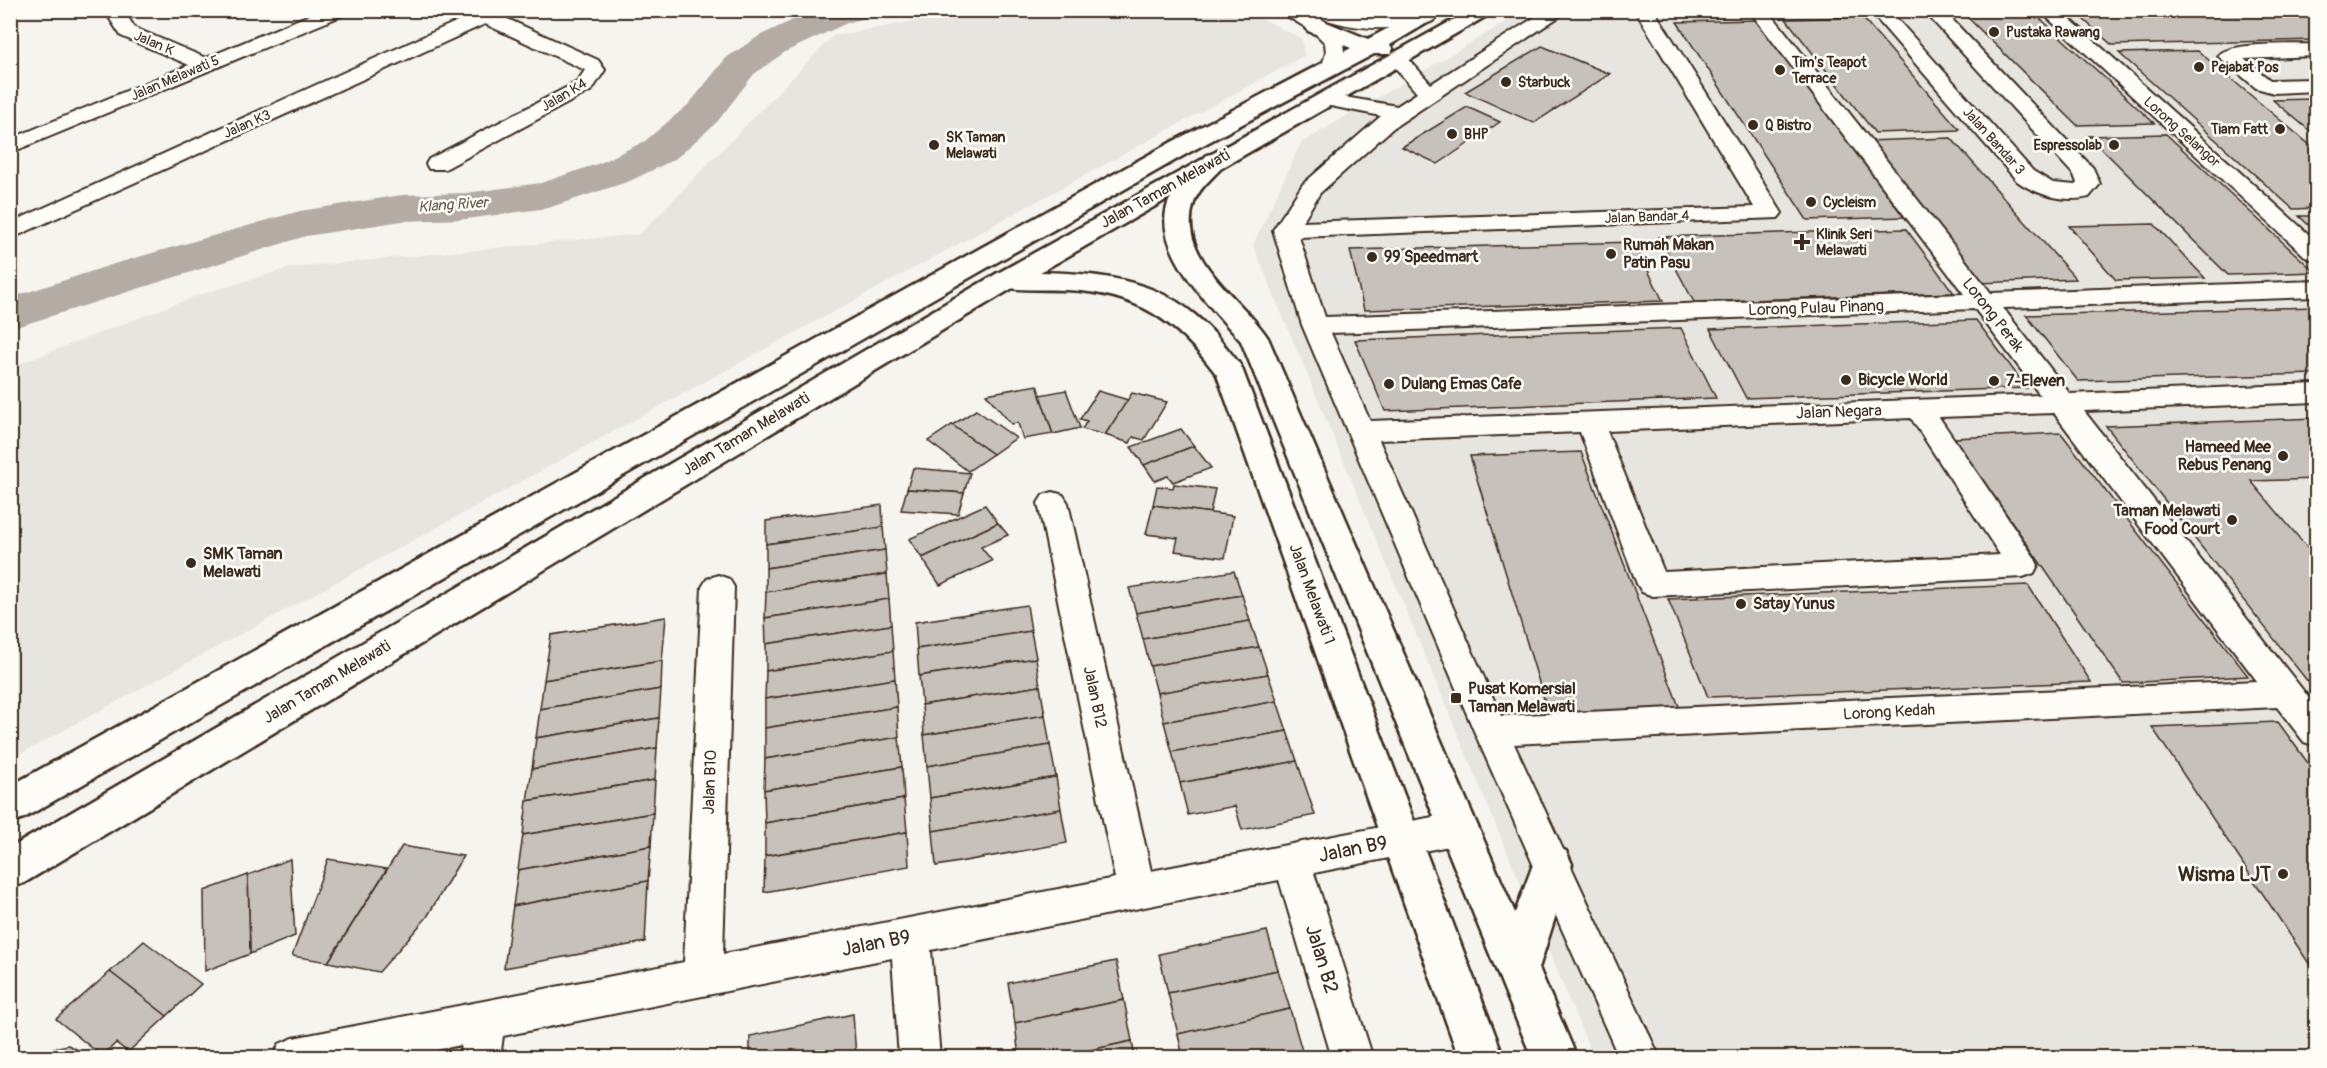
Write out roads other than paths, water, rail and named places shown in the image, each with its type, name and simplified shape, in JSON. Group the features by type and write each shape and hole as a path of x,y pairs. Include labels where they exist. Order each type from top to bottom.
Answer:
{"main road":[{"name":"Jalan Taman Melawati","path":"10,870 1006,280 1216,160 1487,10"},
{"name":"Jalan Taman Melawati","path":"10,806 1160,158 1433,14"},
{"path":"1318,18 1370,47 1404,50 1423,47"},
{"path":"1216,160 1181,203 1177,232 1191,263 1254,338 1555,1058"},
{"name":"Jalan Melawati 1","path":"1006,280 1081,280 1116,285 1139,293 1185,319 1212,343 1232,373 1482,1058"},
{"path":"1518,968 1552,864"}],"street":[{"name":"Jalan K","path":"113,10 128,32 205,65"},
{"name":"Jalan Melawati 5","path":"10,147 339,10"},
{"path":"1286,10 1318,18 1337,19 1365,25 1433,14"},
{"path":"1560,10 1385,123 1311,189 1285,230 1315,325 1491,731 1641,1058"},
{"name":"Jalan Bandar 4","path":"1285,230 1770,213 1644,10"},
{"name":"Lorong Perak","path":"1758,10 2316,732"},
{"name":"Jalan Bandar 3","path":"1878,10 2025,176 2037,186 2059,193 2081,192 2089,184 2085,173 1932,10"},
{"name":"Lorong Selangor","path":"2048,10 2316,253"},
{"name":"Jalan K4","path":"437,164 585,86 593,77 595,70 591,64 477,14"},
{"name":"Jalan K3","path":"10,232 477,14"},
{"path":"1318,18 1335,42 1336,53 1331,68"},
{"path":"2316,50 2235,52 2228,56 2263,84 2274,87 2316,85"},
{"path":"1398,59 1430,95"},
{"path":"1327,100 1401,113"},
{"name":"Lorong Pulau Pinang","path":"1315,325 2316,289"},
{"name":"Jalan Negara","path":"1361,431 2316,393"},
{"path":"1590,422 1653,584 2023,565 1919,409"},
{"name":"Jalan B12","path":"1053,503 1137,892"},
{"name":"Jalan B10","path":"703,977 718,587"},
{"name":"Lorong Kedah","path":"1491,731 2288,693"},
{"name":"Jalan B9","path":"293,1058 482,1039 703,977 1459,828"},
{"name":"Jalan B2","path":"1292,861 1353,1058"},
{"path":"910,936 920,1058"}],"waterway":[{"name":"Klang River","path":"10,314 74,295 131,274 300,224 402,208 466,206 548,195 615,172 660,150 703,113 740,66 772,44 834,15 852,10"}],"place":[{"name":"Pustaka Rawang","path":"1994,32"},
{"name":"Pejabat Pos","path":"2199,67"},
{"name":"Tim's Teapot Terrace","path":"1780,70"},
{"name":"Starbuck","path":"1506,82"},
{"name":"Q Bistro","path":"1753,125"},
{"name":"Tiam Fatt","path":"2280,129"},
{"name":"BHP","path":"1452,134"},
{"name":"SK Taman Melawati","path":"934,145"},
{"name":"Espressolab","path":"2114,145"},
{"name":"Cycleism","path":"1811,202"},
{"name":"Klinik Seri Melawati","path":"1802,242"},
{"name":"Rumah Makan Patin Pasu","path":"1611,254"},
{"name":"99 Speedmart","path":"1372,257"},
{"name":"Bicycle World","path":"1846,380"},
{"name":"7-Eleven","path":"1994,381"},
{"name":"Dulang Emas Cafe","path":"1389,384"},
{"name":"Hameed Mee Rebus Penang","path":"2283,456"},
{"name":"Taman Melawati Food Court","path":"2232,520"},
{"name":"SMK Taman Melawati","path":"191,563"},
{"name":"Satay Yunus","path":"1741,604"},
{"name":"Pusat Komersial Taman Melawati","path":"1456,698"},
{"name":"Wisma LJT","path":"2283,874"}]}
